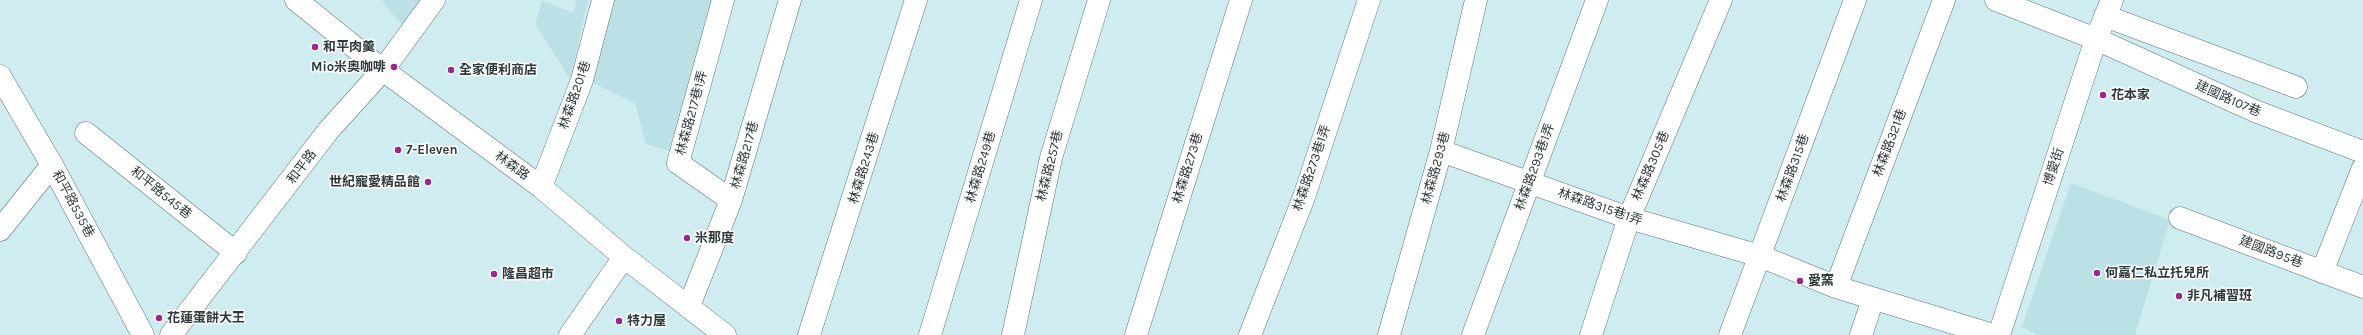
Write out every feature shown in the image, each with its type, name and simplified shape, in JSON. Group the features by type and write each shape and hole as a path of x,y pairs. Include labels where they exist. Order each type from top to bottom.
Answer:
{"street":[{"name":"林森路","path":"296,0 383,70 541,187 624,257 689,306 724,335"},
{"name":"和平路","path":"171,335 236,253 328,132 383,70 434,0"},
{"name":"林森路201巷","path":"541,187 582,80 603,0"},
{"name":"林森路217巷1弄","path":"723,0 678,163 731,200"},
{"name":"林森路217巷","path":"689,306 731,200 790,0"},
{"name":"林森路243巷","path":"809,335 916,0"},
{"name":"林森路249巷","path":"930,335 1031,0"},
{"name":"林森路257巷","path":"1013,335 1051,158 1099,0"},
{"name":"林森路273巷","path":"1136,335 1241,0"},
{"name":"林森路273巷1弄","path":"1250,335 1304,196 1369,0"},
{"name":"林森路293巷","path":"1389,335 1441,151 1476,0"},
{"name":"林森路293巷1弄","path":"1473,335 1597,0"},
{"name":"林森路305巷","path":"1591,335 1629,218 1721,0"},
{"name":"林森路315巷","path":"1730,335 1855,0"},
{"name":"林森路321巷","path":"1836,287 1944,0"},
{"name":"建國路107巷","path":"1996,0 2096,39 2255,111 2363,152"},
{"path":"2109,8 2296,87"},
{"name":"博愛街","path":"1999,335 2096,39 2109,8"},
{"name":"和平路535巷","path":"0,76 52,165 143,335"},
{"name":"和平路545巷","path":"86,133 236,253"},
{"name":"林森路315巷1弄","path":"1441,151 1629,218 1760,256"},
{"path":"0,230 52,165"},
{"path":"2322,272 2363,168"},
{"name":"建國路95巷","path":"2180,218 2363,287"},
{"path":"1760,256 1836,287 1993,335"},
{"path":"570,335 624,257"},
{"path":"1861,335 1873,299"}],"shaded area":[{"path":"383,0 435,0 410,34 383,3"},
{"path":"576,0 588,0 570,79 535,24 542,1 574,13"},
{"path":"608,0 717,0 677,153 646,144 635,103 591,82"},
{"name":"何嘉仁私立托兒所","path":"2071,183 2170,220 2135,335 2038,335 2022,327"}],"place":[{"name":"和平肉羹","path":"315,47"},
{"name":"Mio米奧咖啡","path":"394,67"},
{"name":"全家便利商店","path":"451,70"},
{"name":"花本家","path":"2103,95"},
{"name":"7-Eleven","path":"398,150"},
{"name":"世紀寵愛精品館","path":"428,182"},
{"name":"米那度","path":"687,238"},
{"name":"何嘉仁私立托兒所","path":"2097,273"},
{"name":"隆昌超市","path":"494,274"},
{"name":"愛窯","path":"1800,281"},
{"name":"非凡補習班","path":"2179,296"},
{"name":"花蓮蛋餅大王","path":"159,318"},
{"name":"特力屋","path":"619,321"}]}
